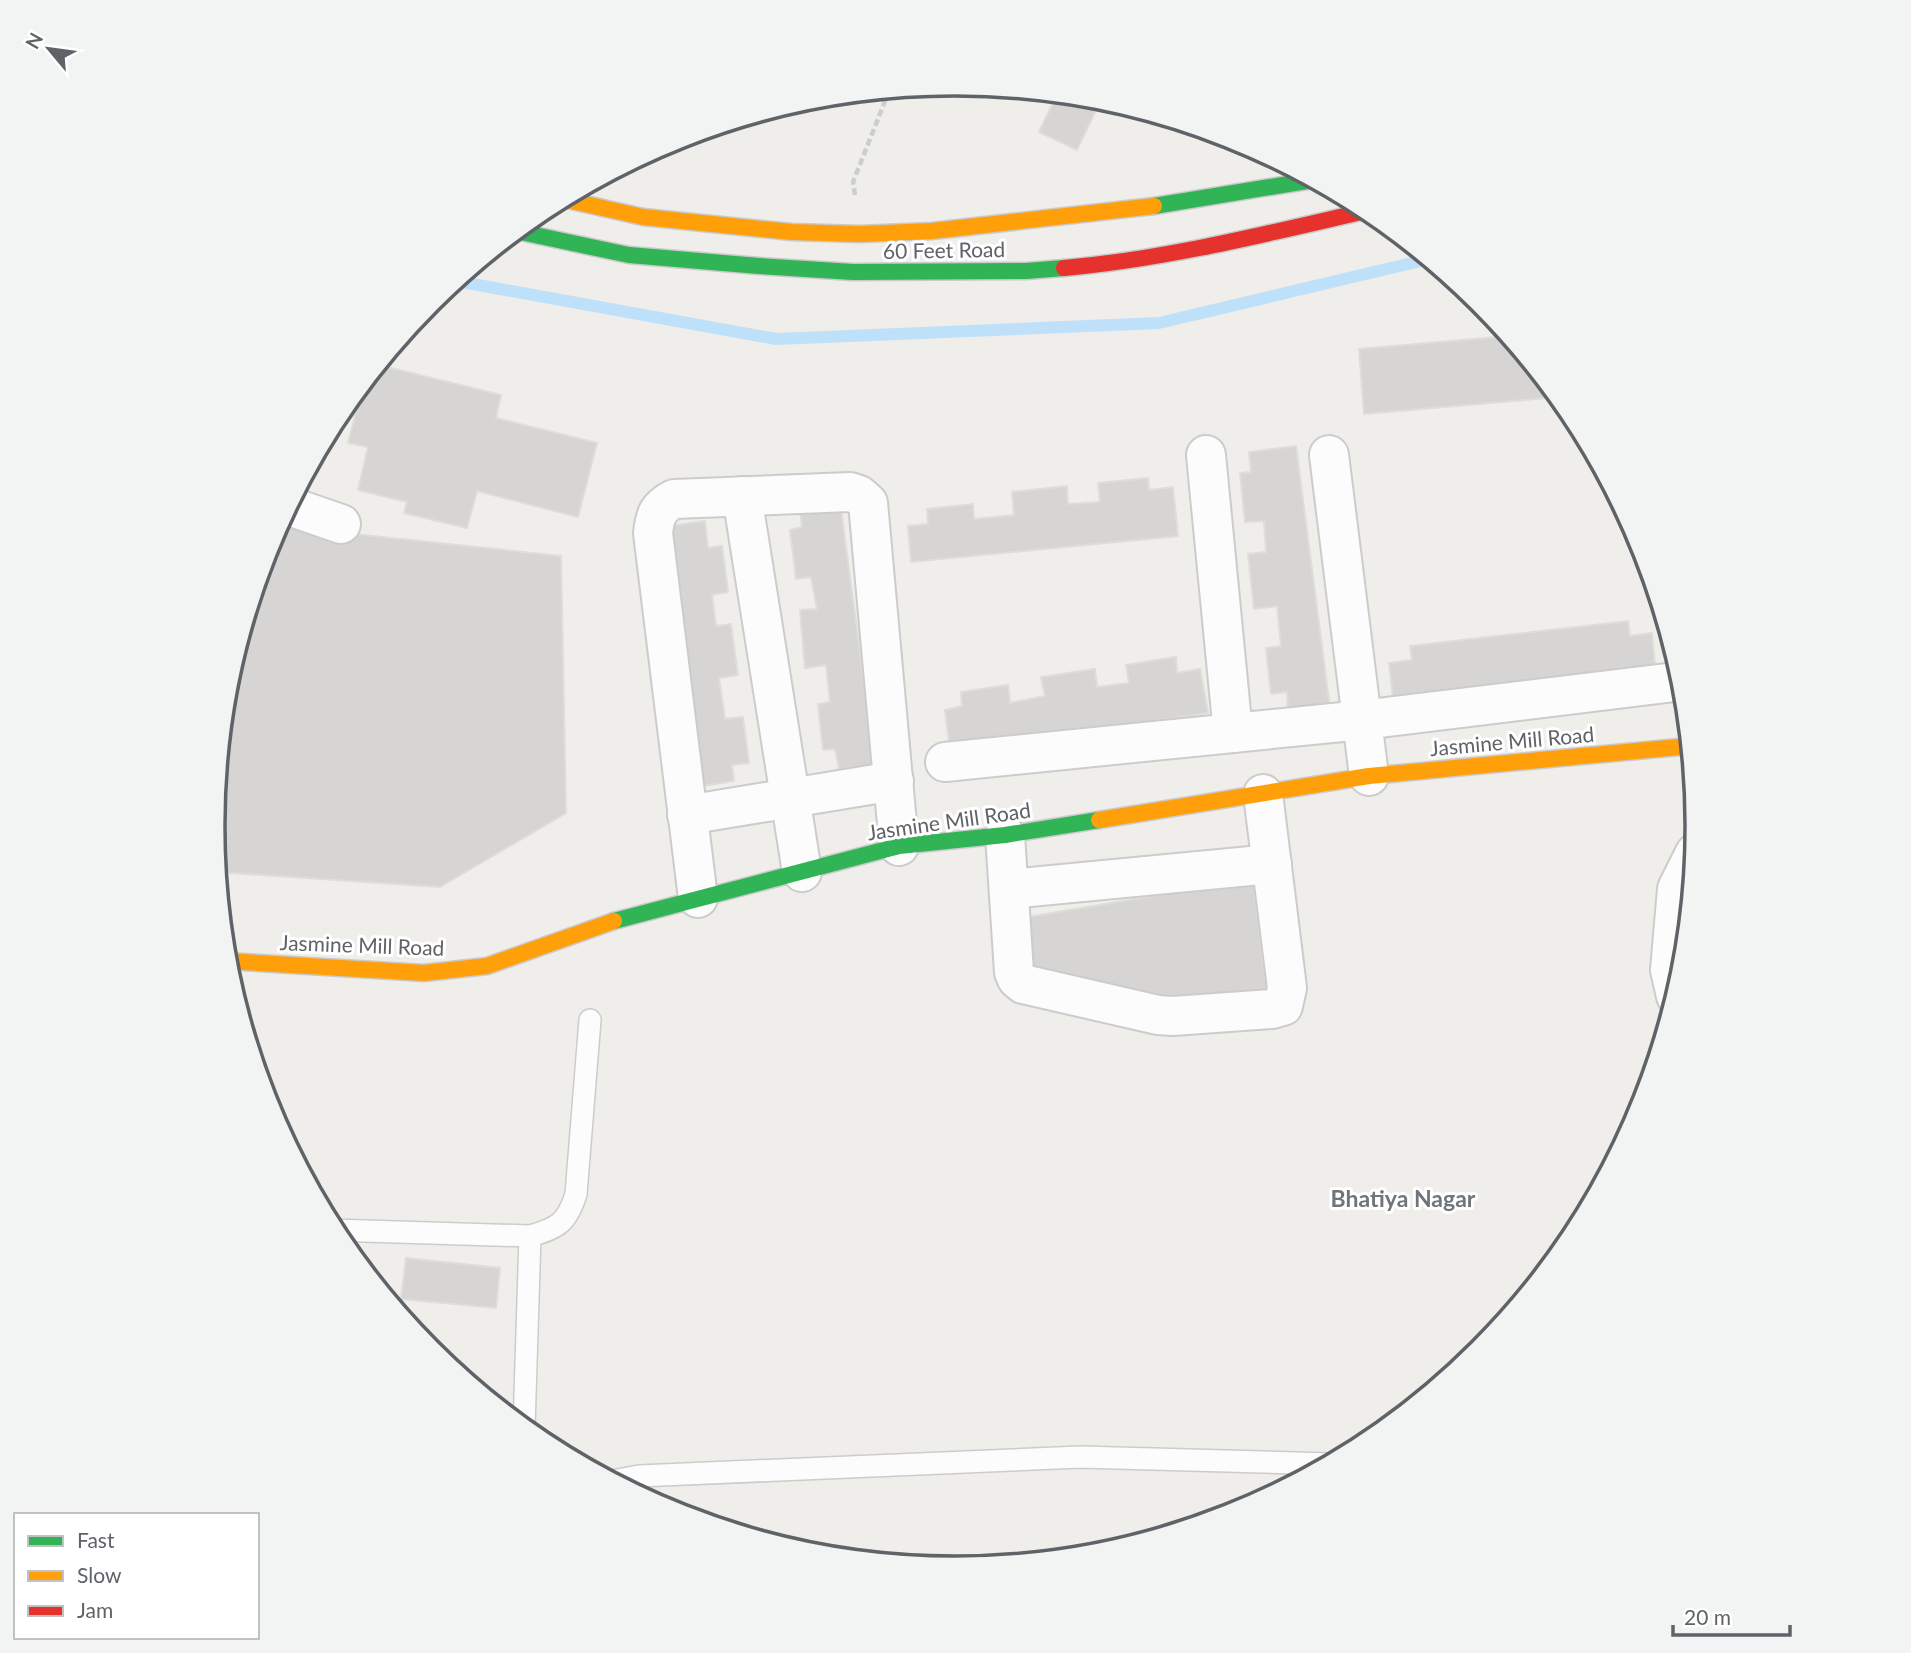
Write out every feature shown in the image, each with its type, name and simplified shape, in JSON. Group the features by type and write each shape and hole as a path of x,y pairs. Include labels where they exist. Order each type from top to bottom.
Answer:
{"main road":[{"name":"60 Feet Road","path":"577,202 643,217 792,232 860,234 932,231 1142,208 1298,182"},
{"name":"60 Feet Road","path":"529,234 629,255 759,266 853,272 1026,271 1120,262 1205,247 1353,214"},
{"name":"Jasmine Mill Road","path":"238,962 424,973 474,968 487,966 600,925 900,846 1005,835 1369,776 1681,747"}],"street":[{"path":"1206,454 1233,733"},
{"path":"1329,455 1369,776"},
{"path":"698,898 653,533 655,516 662,505 674,499 850,492 859,495 868,503 900,846"},
{"path":"743,496 802,872"},
{"path":"299,509 341,524"},
{"path":"945,762 1362,720 1672,682"},
{"path":"687,815 894,781"},
{"path":"1005,835 1014,972 1023,984 1158,1015 1272,1009 1283,1006 1287,988 1264,794"},
{"path":"1009,889 1272,864"},
{"path":"1671,974 1677,889 1684,875"}],"lane":[{"path":"347,1230 530,1236 556,1229 570,1213 576,1194 590,1020"},
{"path":"524,1416 530,1236"},
{"path":"627,1478 1080,1457 1313,1463"}],"path":[{"path":"860,234 853,182 885,100"}],"building":[{"path":"1053,102 1096,110 1077,150 1039,132"},
{"path":"1497,337 1547,398 1364,414 1359,349"},
{"path":"388,367 501,395 496,418 597,443 578,517 477,491 467,528 404,513 407,502 358,490 368,447 348,443 357,408"},
{"path":"1296,446 1330,708 1288,713 1287,692 1271,694 1266,648 1281,646 1277,606 1254,609 1248,554 1266,552 1264,521 1245,522 1240,473 1251,472 1249,452"},
{"path":"1148,478 1149,490 1173,487 1178,536 911,562 908,526 928,524 927,509 973,504 974,519 1014,515 1012,492 1067,486 1068,504 1100,502 1098,483"},
{"path":"840,502 875,765 839,769 835,749 823,750 818,704 830,702 826,665 805,668 800,610 817,609 811,577 796,579 790,530 802,527 800,509"},
{"path":"705,521 708,548 722,546 728,592 712,595 716,626 731,624 738,675 719,678 725,719 743,717 749,763 732,765 734,781 697,787 663,527"},
{"path":"290,527 561,556 566,813 440,887 227,873 227,779 239,684 264,592"},
{"path":"1628,621 1630,636 1652,633 1656,677 1394,707 1389,663 1412,660 1410,646"},
{"path":"1176,657 1177,673 1200,669 1208,713 950,750 945,710 962,706 961,692 1008,685 1010,703 1045,696 1041,677 1095,669 1097,687 1129,683 1126,665"},
{"path":"1253,879 1265,978 1273,977 1275,1000 1164,998 1023,975 1016,919"},
{"path":"406,1258 500,1268 496,1308 401,1299"}],"waterway":[{"path":"468,283 776,339 1159,323 1418,262"}],"traffic: fast":[{"path":"1154,206 1298,182"},
{"path":"529,234 629,255 759,266 853,272 1026,271 1064,268"},
{"path":"614,921 899,846 1005,835 1099,820"}],"traffic: slow":[{"path":"577,202 643,217 792,232 860,234 932,231 1154,206"},
{"path":"1099,820 1369,776 1681,747"},
{"path":"238,962 424,973 487,966 614,921"}],"traffic: jam":[{"path":"1064,268 1179,252 1353,214"}],"district":[{"name":"Bhatiya Nagar","path":"1403,1199"}]}
